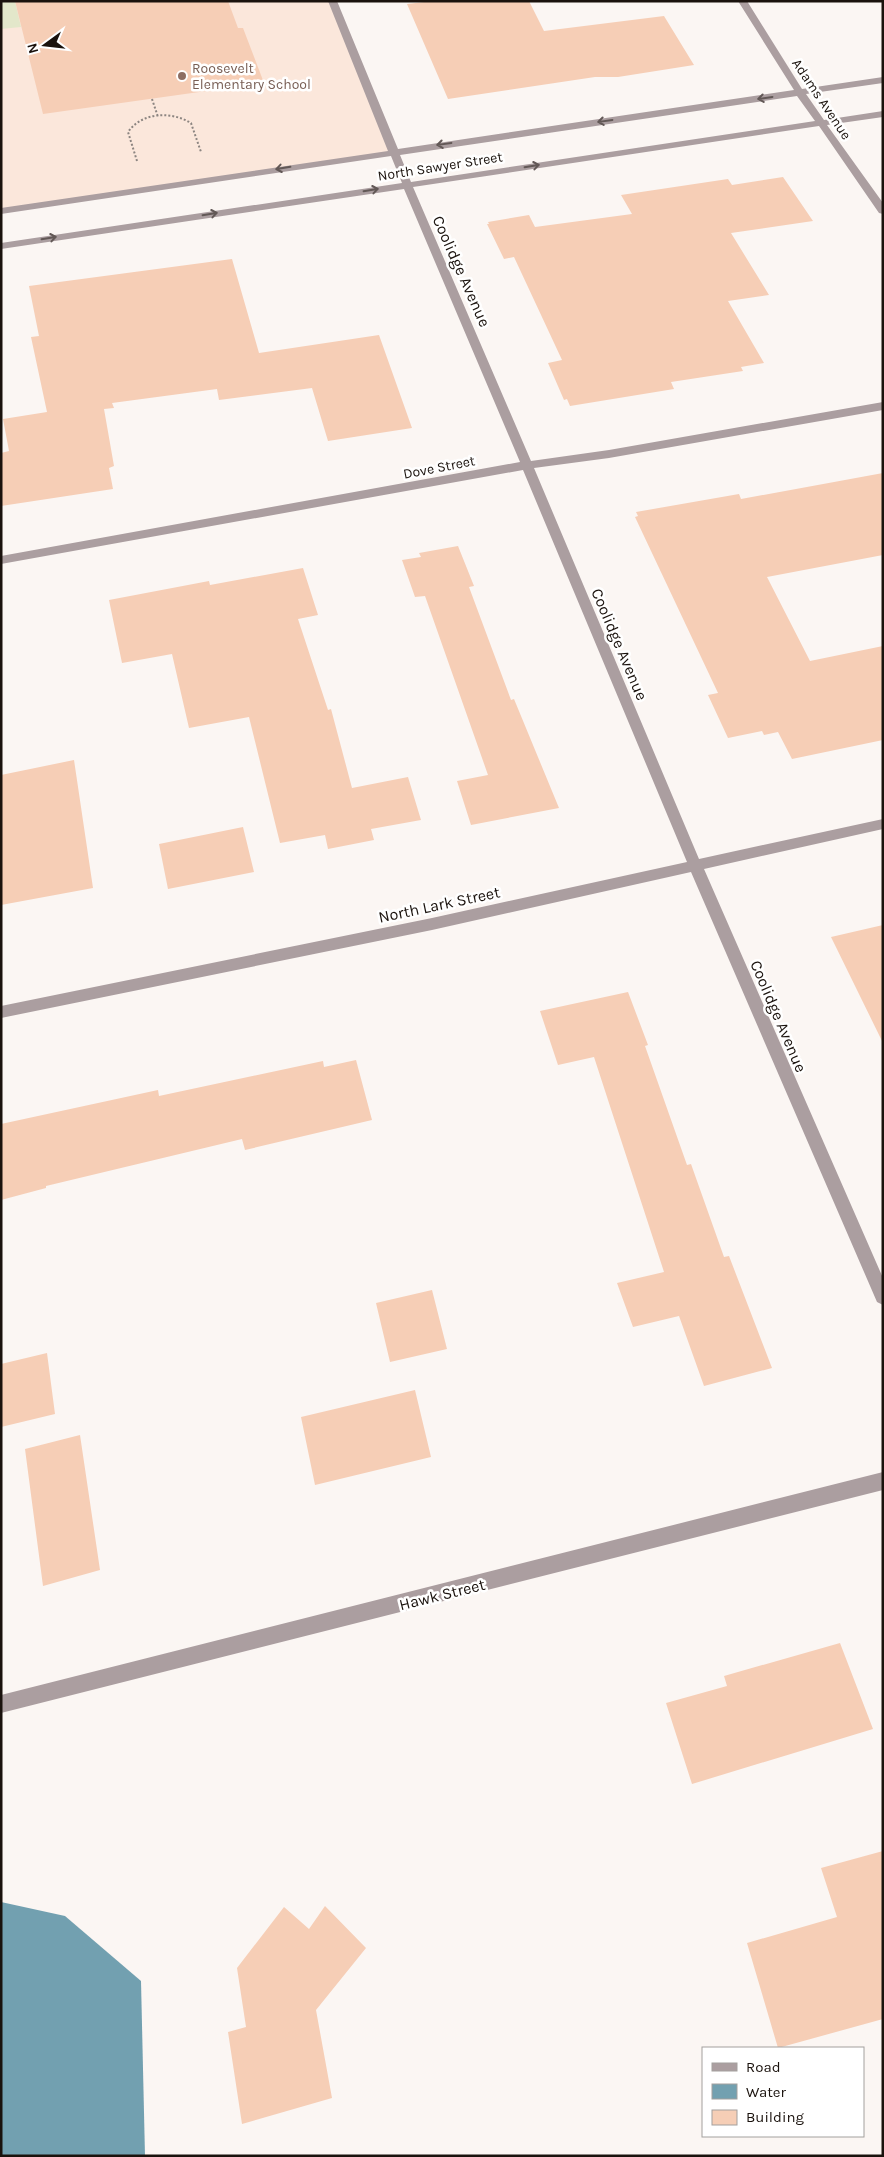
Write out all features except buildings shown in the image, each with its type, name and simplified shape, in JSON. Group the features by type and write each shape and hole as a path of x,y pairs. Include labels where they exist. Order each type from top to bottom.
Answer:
{"street":[{"name":"Coolidge Avenue","path":"332,1 695,864 883,1297"},
{"name":"Adams Avenue","path":"742,1 800,93 883,211"},
{"name":"North Sawyer Street","path":"1,211 883,80"},
{"name":"North Sawyer Street","path":"1,246 883,114"},
{"name":"Dove Street","path":"1,560 527,465 609,454 883,406"},
{"name":"North Lark Street","path":"1,1012 432,924 695,864 883,824"},
{"name":"Hawk Street","path":"1,1704 883,1481"}],"path":[{"path":"152,99 158,117"},
{"path":"144,189 128,132 130,128 141,121 158,117 174,116 191,123 210,179"}],"shaded area":[{"name":"Roosevelt Elementary School","path":"1,1 332,1 394,152 1,211"}],"green space":[{"path":"1,1 15,1 21,27 1,29"}],"water":[{"path":"1,1902 65,1916 141,1981 145,2156 1,2156"}],"place":[{"name":"Roosevelt Elementary School","path":"182,76"}]}
